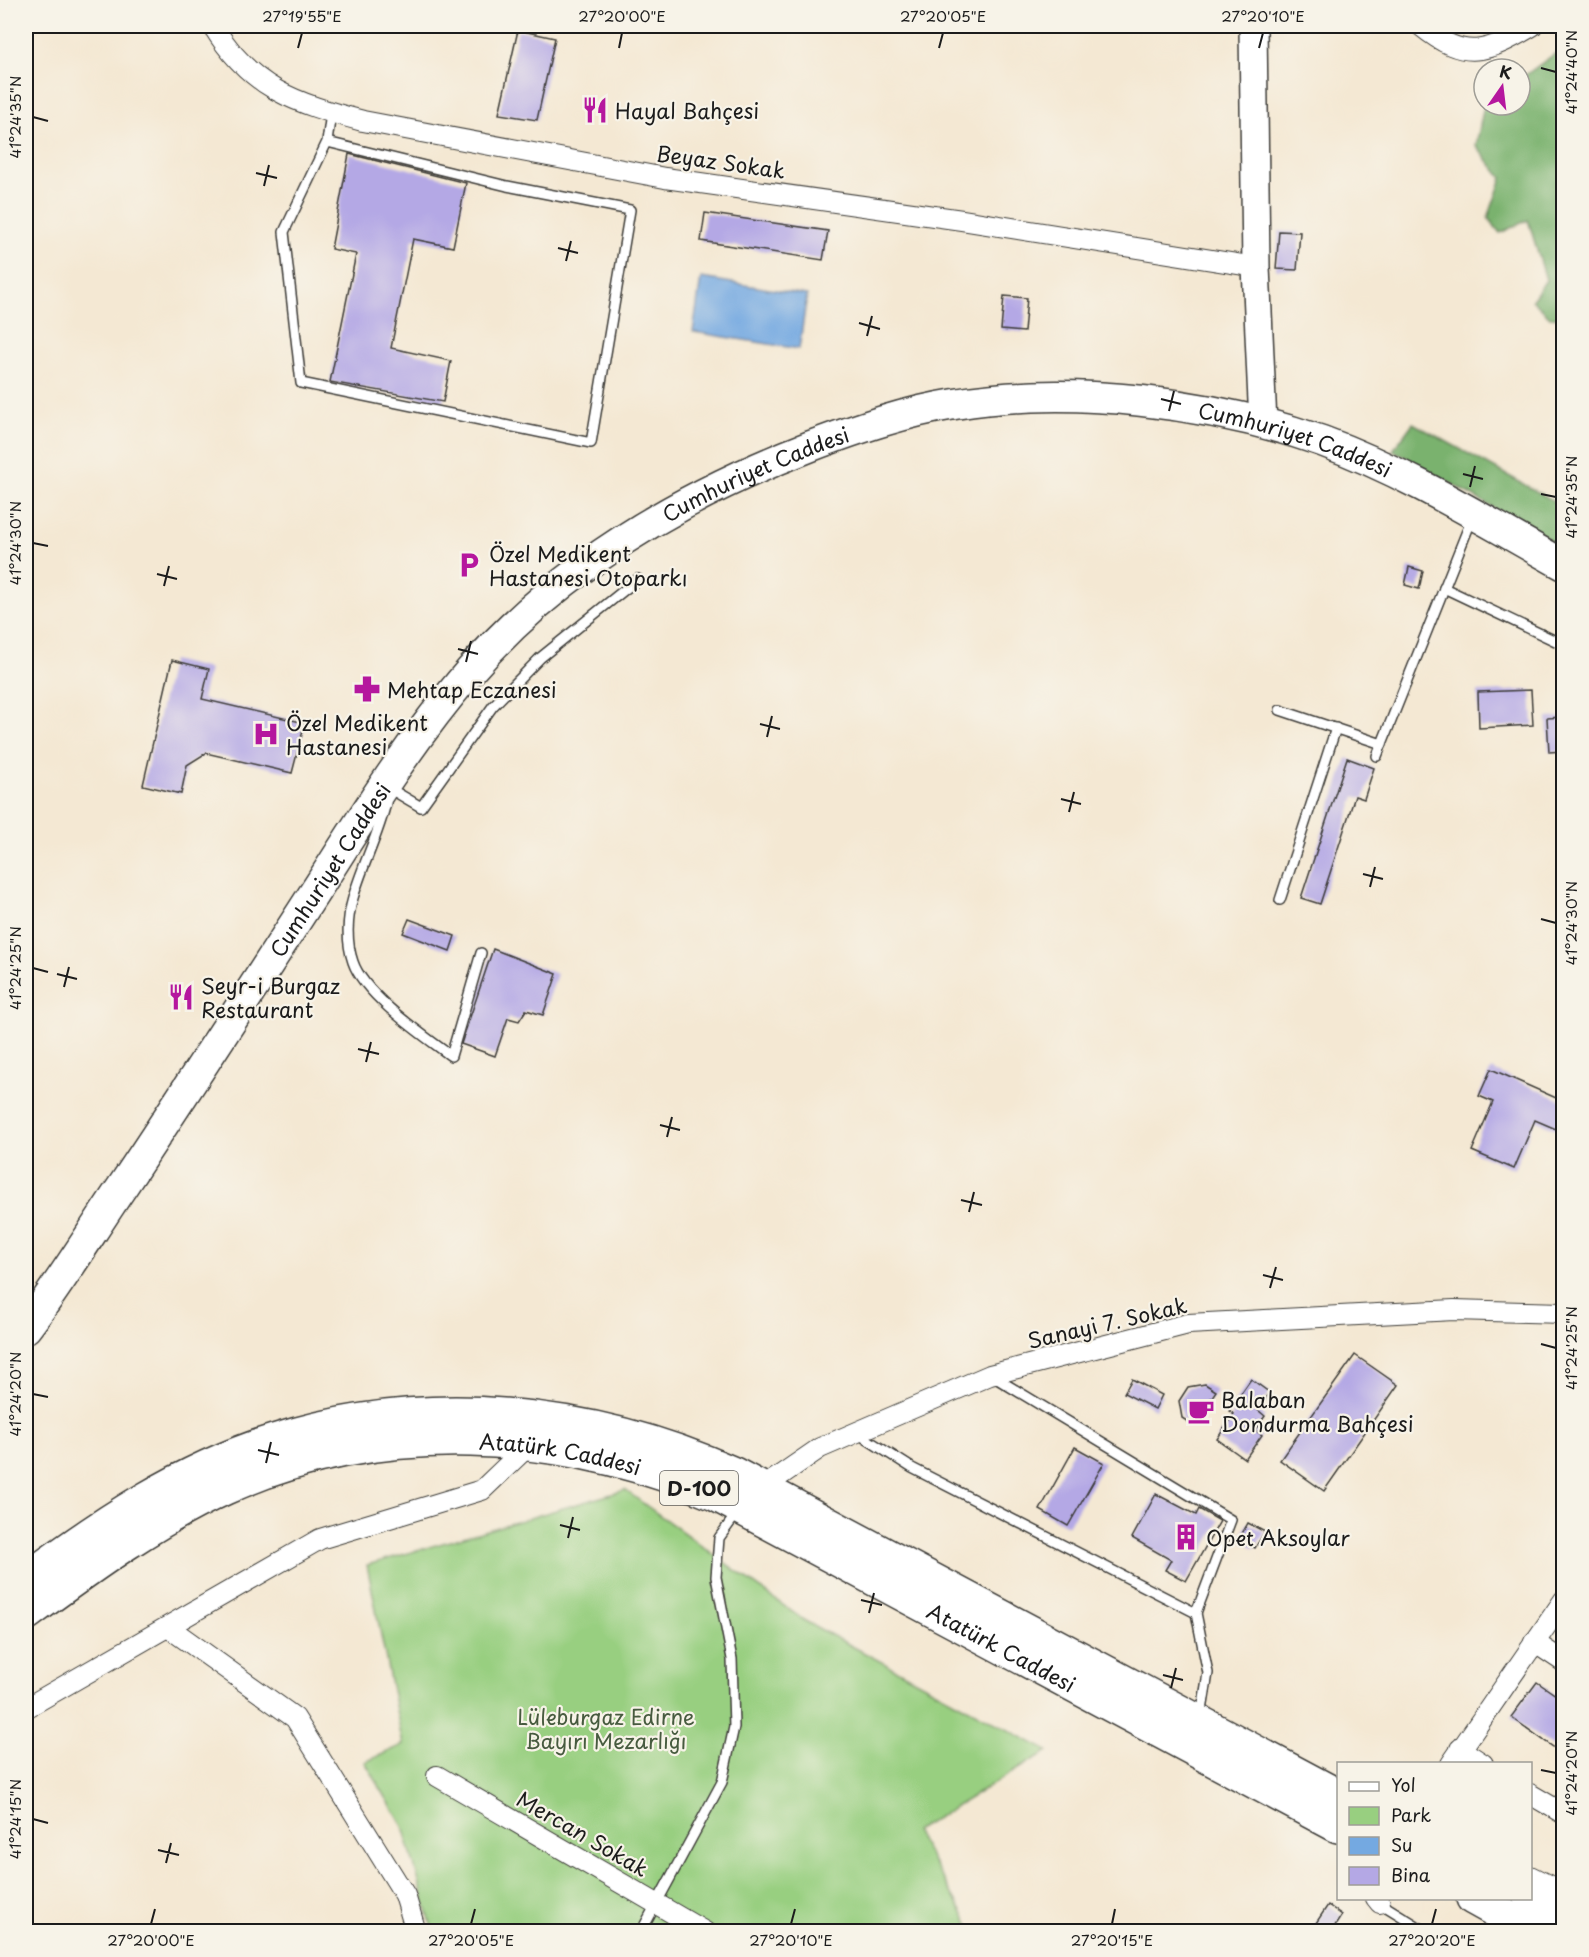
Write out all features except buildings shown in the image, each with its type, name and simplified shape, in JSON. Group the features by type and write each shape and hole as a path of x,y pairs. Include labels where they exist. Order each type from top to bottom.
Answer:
{"highway":[{"name":"Atatürk Caddesi","path":"26,1580 98,1529 207,1467 298,1434 387,1418 485,1414 584,1424 697,1457 752,1498 1337,1825"},
{"name":"Atatürk Caddesi","path":"26,1614 167,1518 224,1489 279,1468 377,1445 466,1440 568,1449 642,1466 680,1479 752,1498 1200,1723 1337,1795"},
{"path":"1532,1899 1563,1916"},
{"path":"1475,1900 1534,1932"}],"main road":[{"name":"Cumhuriyet Caddesi","path":"26,1328 194,1078 385,786 471,670 563,585 653,520 687,500 770,462 870,424 910,413 1004,399 1043,397 1141,402 1195,409 1263,424 1322,441 1473,514 1563,565"}],"street":[{"name":"Beyaz Sokak","path":"213,26 229,52 249,72 283,95 331,113 363,121 665,178 962,220 1256,267"},
{"path":"1253,26 1256,267 1263,424"},
{"path":"1428,28 1439,40 1462,48 1482,49 1497,46 1532,26"},
{"name":"Sanayi 7. Sokak","path":"752,1498 820,1448 990,1375 1188,1324 1454,1310 1563,1313"},
{"path":"26,1708 320,1539 482,1490 530,1444"},
{"path":"1476,1762 1455,1756 1563,1600"},
{"path":"168,1627 295,1718 405,1895 416,1932"},
{"path":"1534,1642 1563,1662"},
{"name":"Mercan Sokak","path":"437,1776 705,1932"},
{"path":"1532,1795 1563,1814"},
{"path":"1532,1877 1563,1893"}],"lane":[{"path":"327,142 507,186 630,210 591,443 301,383 284,231 327,142 331,113"},
{"path":"1377,756 1473,514"},
{"path":"385,786 421,807 494,706 540,658 638,579"},
{"path":"1444,588 1563,645"},
{"path":"1280,710 1382,744"},
{"path":"1280,900 1336,728"},
{"path":"385,786 386,804 353,899 348,921 353,963 373,991 406,1022 451,1056 481,953"},
{"path":"990,1375 1231,1520 1196,1613 1208,1673 1200,1723"},
{"path":"856,1432 912,1468 1196,1613"},
{"path":"641,1932 722,1782 734,1727 732,1659 716,1577 719,1538 752,1498"},
{"path":"1378,1901 1427,1932"}],"green space":[{"path":"1563,48 1564,318 1550,317 1532,300 1546,280 1528,220 1500,233 1488,218 1502,178 1476,146 1482,117 1532,117 1532,70"},
{"path":"1413,423 1563,506 1563,548 1393,450"},
{"name":"Lüleburgaz Edirne Bayırı Mezarlığı","path":"625,1490 805,1621 1048,1751 915,1831 974,1932 433,1931 403,1826 365,1762 403,1745 367,1565"}],"water":[{"path":"701,278 807,295 799,349 693,332"}],"place":[{"name":"Hayal Bahçesi","path":"595,110"},
{"name":"Özel Medikent Hastanesi Otoparkı","path":"469,565"},
{"name":"Mehtap Eczanesi","path":"367,689"},
{"name":"Özel Medikent Hastanesi","path":"266,734"},
{"name":"Seyr-i Burgaz Restaurant","path":"181,997"},
{"name":"Balaban Dondurma Bahçesi","path":"1201,1411"},
{"name":"Opet Aksoylar","path":"1186,1537"}]}
